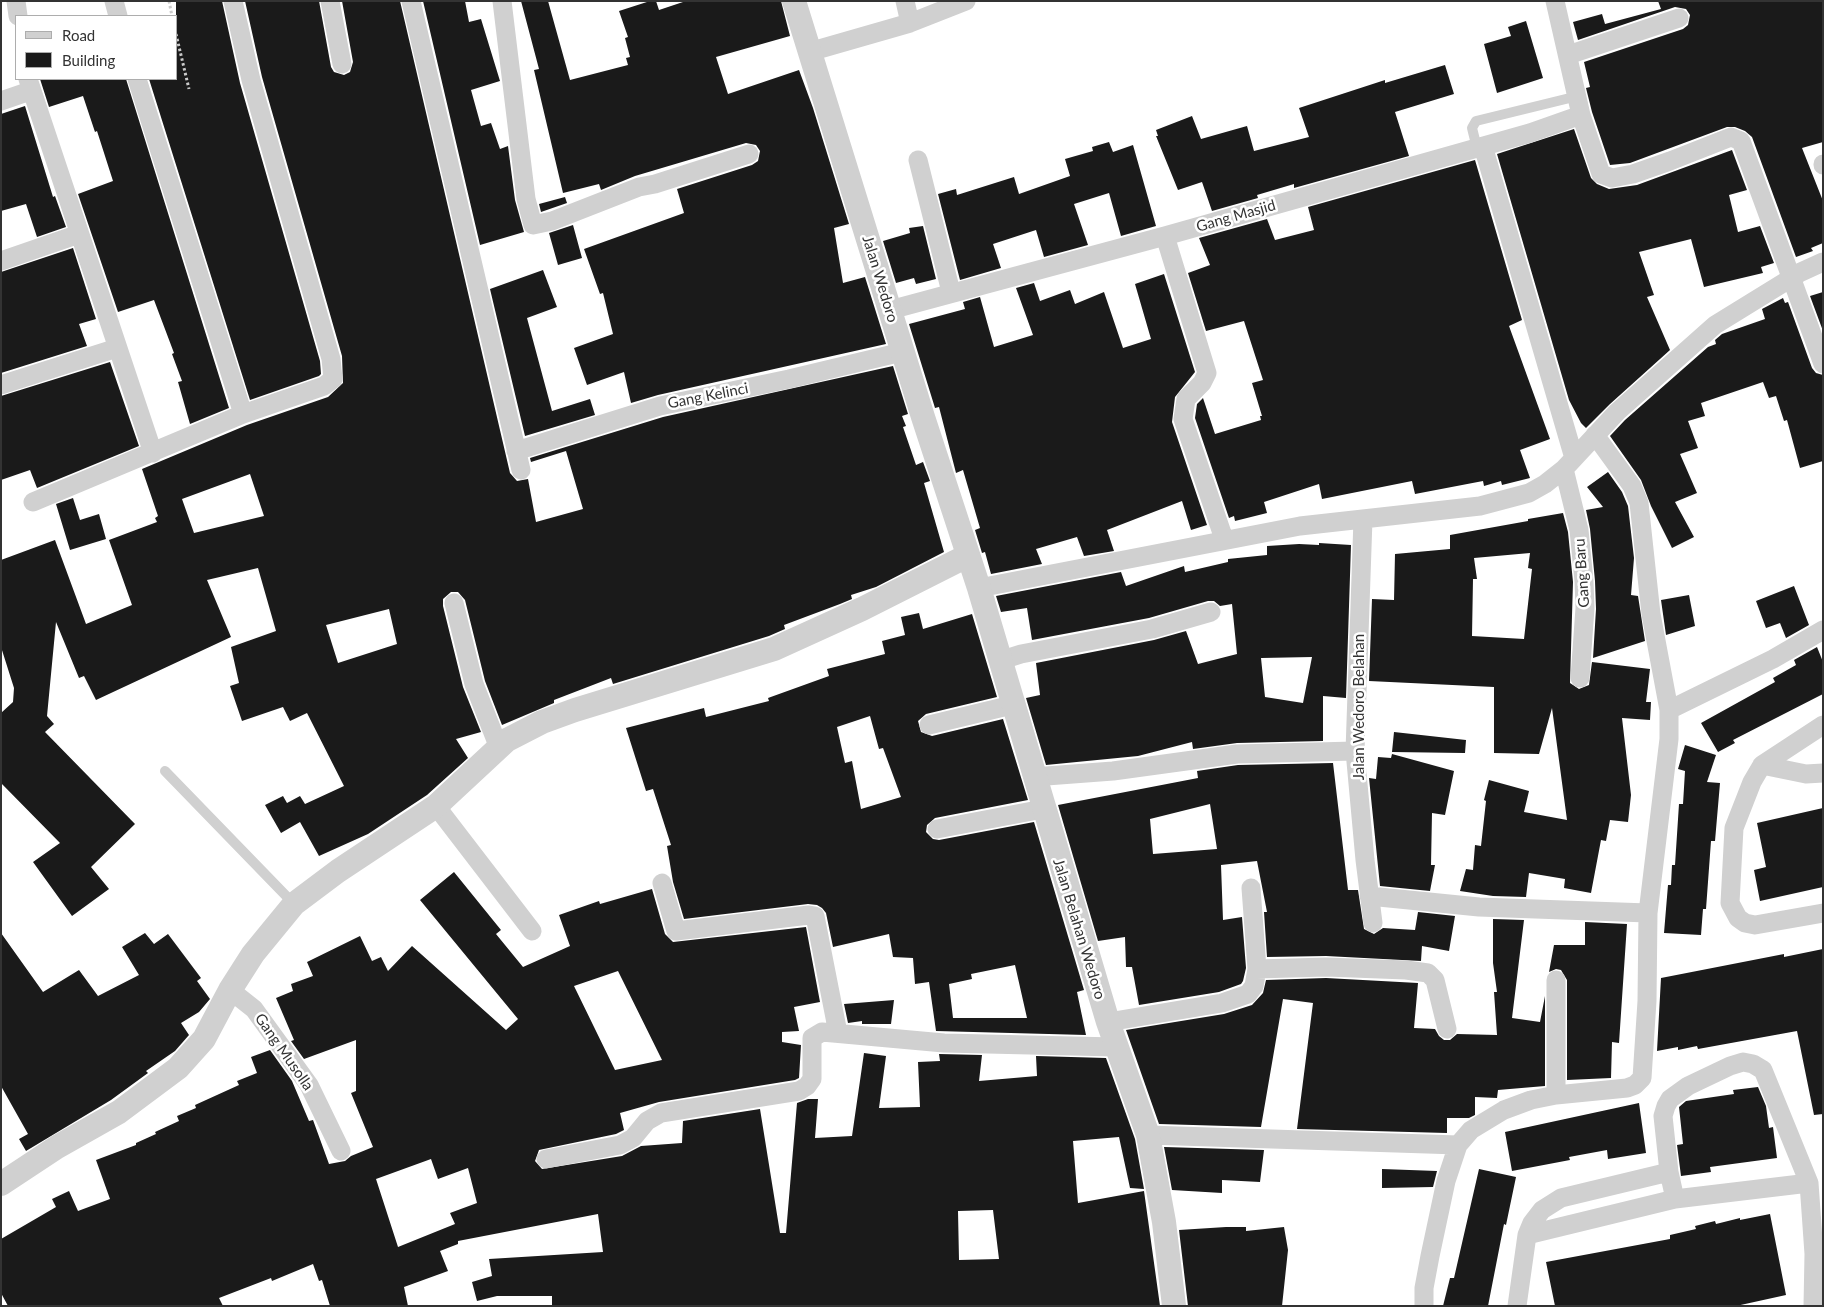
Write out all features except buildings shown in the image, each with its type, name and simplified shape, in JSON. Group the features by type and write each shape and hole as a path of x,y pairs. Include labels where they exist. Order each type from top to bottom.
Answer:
{"street":[{"path":"16,1 18,15"},
{"path":"114,1 118,15"},
{"path":"33,502 243,414 324,386 332,381 334,372 251,80 233,1"},
{"path":"330,1 342,64"},
{"path":"411,1 521,470"},
{"path":"502,1 526,199 532,225 552,221 639,187 655,184 749,154"},
{"name":"Jalan Wedoro","path":"794,1 967,556"},
{"path":"905,1 910,22"},
{"path":"809,52 910,22 966,1"},
{"path":"1555,1 1581,116 1598,170 1604,176 1612,178 1670,161 1731,137 1741,140 1790,279 1823,364"},
{"path":"1568,55 1679,18"},
{"path":"136,80 243,414"},
{"path":"1,101 29,85 153,452"},
{"name":"Gang Masjid","path":"890,310 951,292 1165,236 1480,147 1581,116"},
{"name":"Gang Baru","path":"1480,147 1569,464 1584,581 1585,608 1580,678"},
{"path":"918,160 951,292"},
{"path":"1,261 79,234"},
{"path":"1165,236 1207,373 1202,383 1186,400 1183,419 1224,539"},
{"path":"978,588 1224,539 1300,526 1480,506 1510,499 1545,484 1569,464 1617,412 1715,325 1790,279 1823,262"},
{"path":"1,385 117,348"},
{"name":"Gang Kelinci","path":"516,450 660,406 789,379 902,352"},
{"path":"1424,1306 1424,1288 1446,1181 1458,1146 1471,1130 1504,1110 1531,1100 1556,1095 1627,1088 1635,1085 1642,1078 1647,1001 1648,913 1669,739 1669,710 1651,614 1639,503 1632,486 1595,435"},
{"name":"Jalan Wedoro Belahan","path":"1362,519 1355,751 1373,923"},
{"path":"1,1184 57,1147 119,1112 178,1068 240,997 253,954 294,904 338,871 436,806 499,748 524,730 575,710 774,649 862,609 967,556"},
{"name":"Jalan Belahan Wedoro","path":"967,556 1108,1022 1148,1135 1164,1222 1174,1306"},
{"path":"454,603 474,684 499,748"},
{"path":"999,661 1021,654 1152,629 1211,612"},
{"path":"1669,710 1773,659 1823,630"},
{"path":"930,725 1012,705"},
{"path":"1823,725 1762,765 1752,782 1734,828 1730,903 1732,911 1745,923 1755,925 1823,913"},
{"path":"1033,777 1113,771 1237,754 1355,751"},
{"path":"1762,765 1806,774 1823,773"},
{"path":"436,806 532,931"},
{"path":"937,829 1043,809"},
{"path":"662,883 676,931 808,915 815,916 838,1034"},
{"path":"1108,1022 1241,998 1252,990 1257,969 1251,888"},
{"path":"1369,896 1479,907 1648,913"},
{"path":"1257,969 1326,966 1428,973 1435,980 1447,1029"},
{"path":"1556,980 1556,1095"},
{"name":"Gang Musolla","path":"240,997 309,1085 341,1151"},
{"path":"546,1159 620,1145 633,1138 647,1120 661,1113 799,1091 807,1086 812,1079 812,1038 822,1032 944,1043 1116,1047"},
{"path":"1675,1199 1668,1172 1663,1116 1670,1099 1688,1086 1730,1066 1743,1062 1753,1064 1763,1070 1809,1183 1814,1254 1809,1305"},
{"path":"1148,1135 1458,1146"},
{"path":"1517,1306 1527,1235 1532,1223 1542,1210 1561,1198 1668,1172"},
{"path":"1527,1235 1675,1199 1809,1183"}],"lane":[{"path":"1480,147 1472,128 1476,121 1578,96"},
{"path":"165,771 294,904"}],"path":[{"path":"169,1 172,15"},
{"path":"178,42 189,89"}]}
